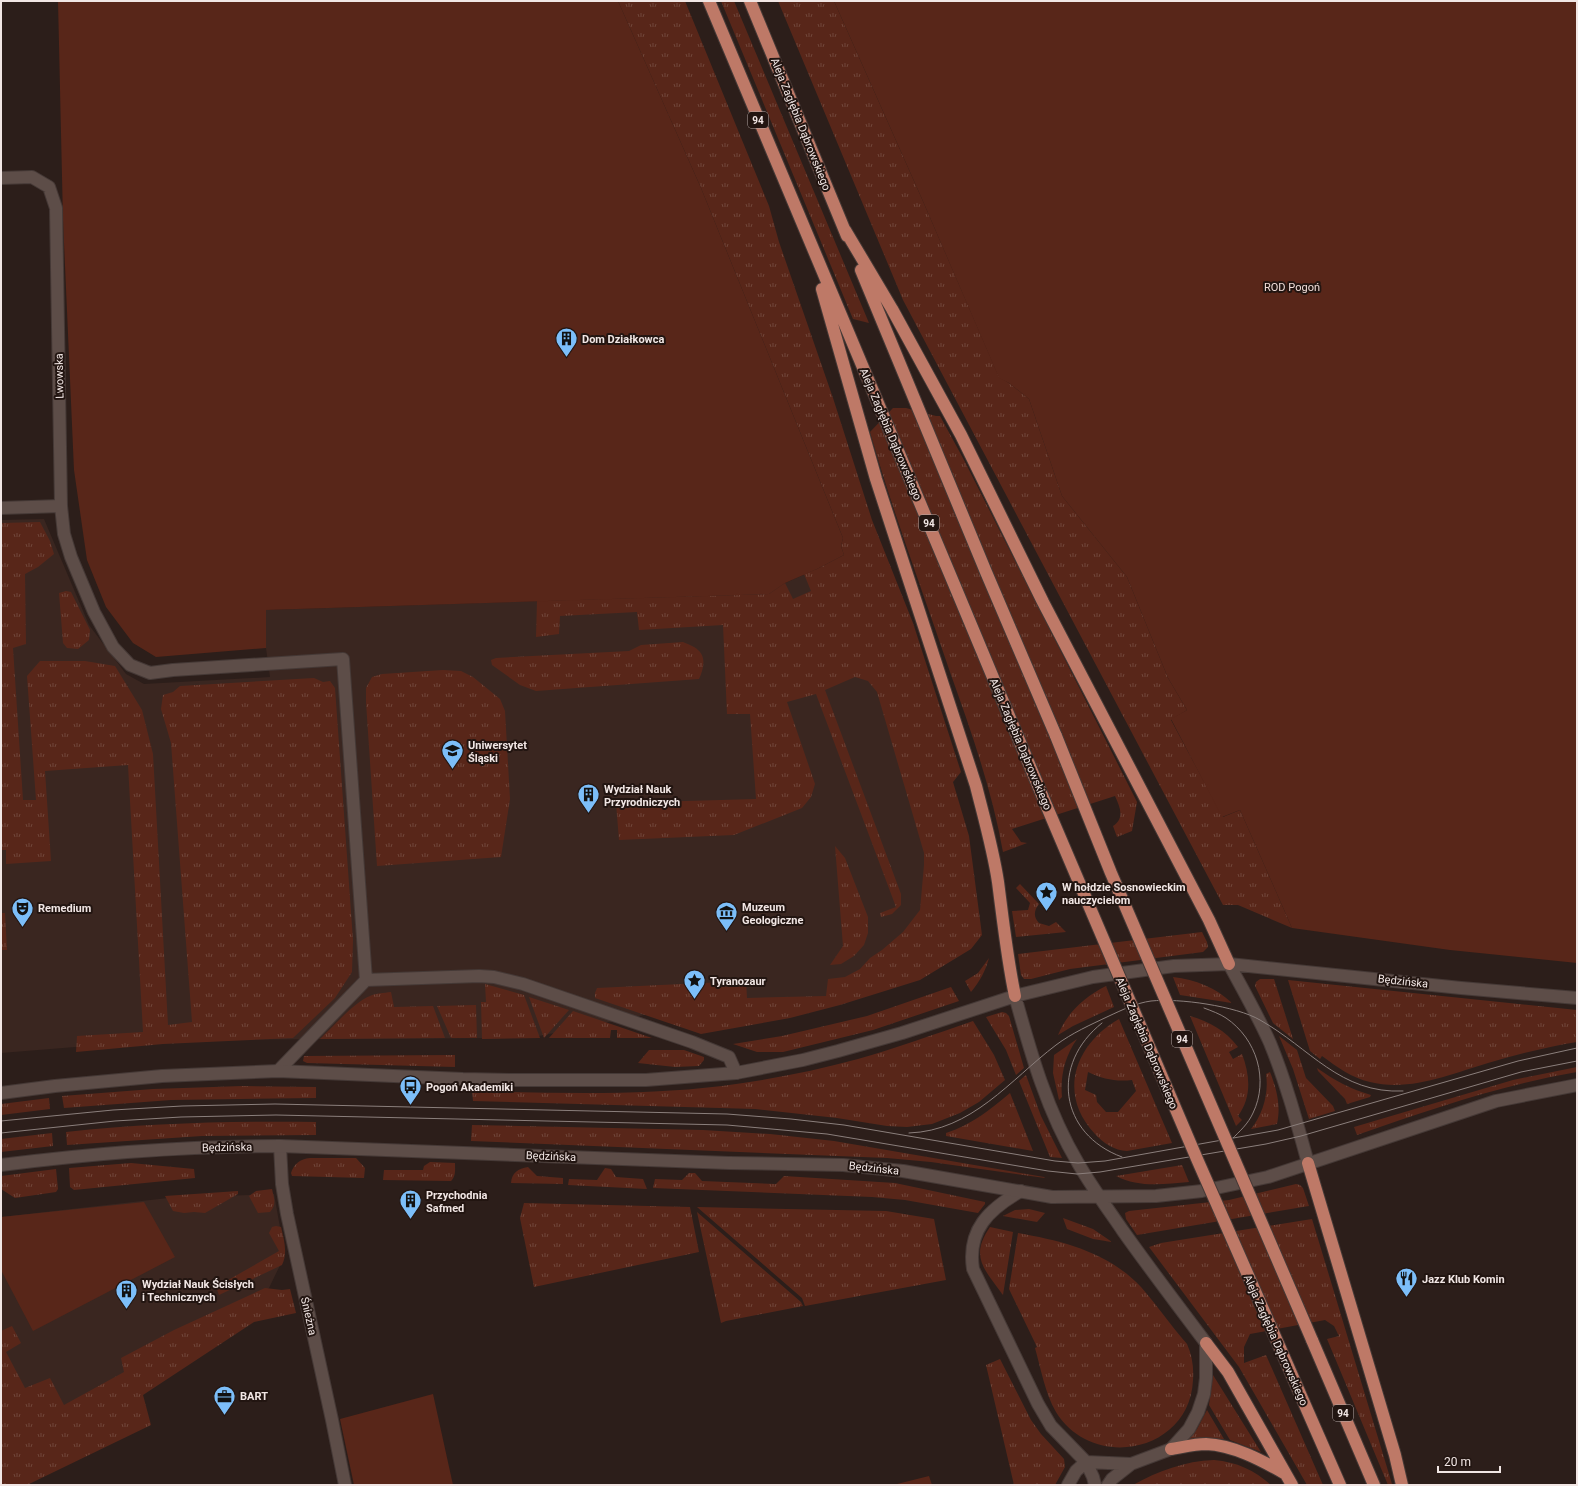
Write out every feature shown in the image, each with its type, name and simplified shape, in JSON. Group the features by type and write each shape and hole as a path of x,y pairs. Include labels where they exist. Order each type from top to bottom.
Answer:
{"main road":[{"name":"Aleja Zagłębia Dąbrowskiego","path":"709,1 1047,807 1197,1159 1340,1485"},
{"name":"Aleja Zagłębia Dąbrowskiego","path":"750,1 986,572 1056,736 1111,873 1374,1485"},
{"path":"845,230 892,309 961,435 1043,602 1209,920 1229,964"},
{"path":"808,240 876,479 976,786 997,880 1008,961 1015,996"},
{"path":"1308,1163 1395,1455 1402,1485"},
{"path":"1206,1344 1228,1372 1292,1485"},
{"path":"1171,1449 1206,1444 1231,1449 1266,1463 1285,1474"}],"street":[{"name":"Lwowska","path":"1,178 32,177 49,187 56,208 61,506 64,534 94,612 114,647 130,665 150,673 173,670 343,659 366,980"},
{"path":"1,508 61,506"},
{"path":"1229,964 1259,1019 1271,1045 1293,1107 1308,1163"},
{"name":"Będzińska","path":"1,1093 55,1086 162,1076 278,1071 511,1080 646,1080 736,1073 803,1060 838,1051 902,1033 1015,996 1093,977 1174,966 1229,964 1461,988 1577,998"},
{"path":"278,1071 366,980 479,976 494,977 523,984 692,1042 729,1057 736,1073"},
{"path":"1015,996 1030,1052 1048,1101 1075,1157 1098,1196 1206,1344 1206,1378 1204,1394 1198,1412 1189,1429 1171,1449 1131,1464 1112,1479 1108,1485"},
{"name":"Będzińska","path":"1,1165 61,1157 159,1150 224,1146 280,1146 843,1165 903,1171 1052,1197 1156,1196 1202,1191 1268,1177 1496,1101 1577,1085"},
{"name":"Śnieżna","path":"280,1146 282,1184 287,1214 345,1485"},
{"path":"1021,1191 1004,1200 983,1221 973,1243 971,1256 973,1269 1041,1410 1051,1426 1086,1462 1095,1485"},
{"path":"1068,1485 1076,1471 1086,1462 1131,1464"}],"shaded area":[{"name":"Uniwersytet Śląski","path":"44,519 89,625 126,674 144,684 270,677 266,648 265,610 718,595 785,583 840,557 932,858 920,968 833,1002 674,1009 529,1038 162,1040 1,1053 1,520"},
{"path":"274,1194 285,1255 269,1288 189,1345 34,1431 1,1342 1,1217 168,1198"}],"green space":[{"path":"58,1 618,1 701,188 843,538 841,546 844,555 785,583 769,594 266,610 266,648 156,657 133,643 106,607 87,560 74,470 63,220"},
{"path":"618,1 685,1 769,206 779,242 833,398 872,520 913,623 961,772 953,782 969,836 982,935 971,949 920,980 840,1005 790,1018 701,1034 595,998 597,988 746,981 747,998 826,996 828,979 845,977 860,969 870,958 903,932 920,910 924,853 877,692 868,681 855,677 825,690 901,894 901,905 892,914 881,917 880,913 896,907 816,694 787,702 815,784 811,797 802,808 734,835 619,840 616,803 756,799 750,714 727,714 723,625 639,630 637,612 560,616 559,634 536,637 537,601 769,594 785,583 793,599 811,591 804,574 844,555 841,546 843,538 701,188"},
{"path":"721,1 734,1 869,323 853,319"},
{"path":"778,1 834,1 999,377 1029,399 1062,496 1127,577 1168,678 1187,710 1171,720 1223,817 1240,810 1292,928 1238,905 1223,905 903,300"},
{"name":"ROD Pogoń","path":"834,1 1577,1 1577,963 1450,950 1292,928 1240,810 1222,817 1171,719 1187,710 1168,678 1127,577 1062,496 1029,399 1009,383 999,378 922,199"},
{"path":"893,408 906,408 940,416 964,460 1137,802 1132,831 1117,837 1113,826 1119,819 1120,812 1115,796 1012,829 1021,842 1027,843 1003,852 987,783 966,716 898,522 870,432"},
{"path":"40,522 50,541 54,554 38,567 25,574 26,644 13,648 23,800 36,800 27,676 40,661 85,661 115,666 142,710 153,754 168,1025 192,1022 171,743 161,709 163,695 173,692 180,686 314,678 323,682 330,681 335,688 353,940 352,972 335,998 293,1038 163,1044 76,1052 77,1036 143,1032 128,765 45,771 51,861 6,864 6,850 1,850 1,523"},
{"path":"66,591 71,592 90,630 89,640 78,649 67,648 63,643 59,593"},
{"path":"683,642 693,646 701,653 703,657 703,668 699,679 536,691 520,685 492,665 491,660 496,658 629,651 641,645"},
{"path":"443,670 461,671 473,677 500,699 505,711 510,799 501,857 377,866 366,688 372,677 382,674"},
{"path":"835,846 845,858 868,917 868,933 864,945 854,956 841,964 830,965 843,946"},
{"path":"1020,884 1039,904 1035,914 1039,923 1049,926 1056,922 1066,932 1016,937 1012,911 1028,910 1030,903 1016,888"},
{"path":"1,913 5,913 7,950 1,950"},
{"path":"1202,932 1208,947 1203,952 1070,969 1031,979 1024,979 1021,975 1018,954"},
{"path":"989,958 982,976 971,992 965,981 978,973"},
{"path":"1173,977 1190,980 1205,985 1226,997 1232,1003 1180,995"},
{"path":"1260,979 1274,979 1293,1039 1273,1023 1255,986 1256,982"},
{"path":"1288,980 1577,1010 1577,1042 1521,1054 1415,1083 1385,1085 1370,1082 1351,1075 1322,1056 1320,1059 1310,1051"},
{"path":"485,984 524,995 540,1038 482,1039 481,1002 486,1002"},
{"path":"1106,986 1114,1007 1073,1026 1058,1035 1066,1020 1077,1006 1090,995"},
{"path":"951,987 959,1001 873,1030 783,1052 757,1052 733,1044 782,1036 867,1016"},
{"path":"391,992 394,1007 433,1006 445,1038 320,1039 351,1009 364,999 375,994"},
{"path":"529,997 569,1010 544,1038"},
{"path":"476,1005 477,1038 451,1038 437,1006"},
{"path":"573,1011 652,1038 617,1038 617,1030 611,1030 610,1038 549,1038"},
{"path":"1002,1012 1009,1016 1024,1068 1016,1075 1006,1050 986,1017"},
{"path":"1190,1016 1217,1027 1233,1041 1238,1047 1229,1052 1233,1059 1242,1054 1247,1070 1248,1094 1243,1109 1238,1116 1242,1120 1236,1126"},
{"path":"1119,1019 1172,1143 1122,1151 1105,1143 1095,1134 1083,1119 1077,1103 1074,1087 1076,1071 1082,1056 1091,1042 1104,1029","holes":["1088,1072 1115,1080 1132,1080 1136,1091 1118,1112 1106,1112 1097,1102 1096,1095 1085,1090"]},
{"path":"973,1021 994,1055 1005,1080 979,1102 960,1113 932,1124 907,1127 887,1126 837,1118 755,1109 473,1101 472,1091 629,1093 691,1089 756,1081 858,1059 902,1046"},
{"path":"1279,1036 1297,1050 1306,1078 1333,1106 1335,1111 1309,1119 1293,1069"},
{"path":"1077,1039 1066,1059 1062,1081 1062,1097 1059,1100 1053,1073 1054,1055"},
{"path":"649,1050 684,1050 704,1057 704,1060 699,1066 675,1067 638,1063"},
{"path":"455,1055 455,1067 307,1063 303,1061 304,1056"},
{"path":"1577,1067 1577,1072 1549,1077 1493,1091 1357,1135 1354,1127 1513,1080"},
{"path":"1317,1068 1342,1084 1371,1095 1370,1097 1347,1104 1345,1099 1318,1071"},
{"path":"1270,1072 1278,1098 1279,1111 1277,1124 1251,1129 1262,1110 1267,1088 1266,1074"},
{"path":"1026,1075 1041,1116 1062,1158 1050,1157 1019,1081"},
{"path":"243,1086 316,1087 316,1098 171,1100 64,1108 62,1096 153,1089"},
{"path":"1010,1093 1033,1151 946,1136 946,1133 964,1126 980,1116"},
{"path":"49,1098 50,1109 1,1115 1,1104"},
{"path":"316,1122 316,1135 202,1136 67,1145 66,1132 128,1126 191,1123"},
{"path":"472,1125 703,1130 770,1134 834,1141 1045,1178 931,1162 887,1158 471,1141"},
{"path":"52,1133 53,1146 1,1152 1,1139"},
{"path":"310,1158 356,1158 365,1168 364,1178 292,1176 291,1173 294,1167 300,1161"},
{"path":"430,1162 455,1163 455,1173 453,1179 451,1181 383,1180 384,1170 423,1170 424,1166"},
{"path":"131,1163 194,1169 195,1178 74,1190 70,1187 69,1168"},
{"path":"1182,1165 1189,1182 1143,1184 1125,1180 1116,1176"},
{"path":"528,1167 537,1176 563,1178 563,1184 511,1183 516,1172"},
{"path":"605,1168 611,1169 616,1177 643,1179 647,1189 568,1185 569,1179 597,1180"},
{"path":"56,1169 58,1189 56,1192 15,1198 1,1189 1,1176"},
{"path":"689,1173 695,1173 702,1181 776,1184 784,1176 895,1183 985,1202 985,1204 978,1213 905,1200 872,1197 653,1188 655,1179 682,1180"},
{"path":"1296,1184 1303,1188 1309,1206 1137,1235 1126,1219 1125,1213 1129,1211 1229,1200"},
{"path":"272,1189 274,1206 270,1212 258,1213 249,1196 256,1191"},
{"path":"238,1191 238,1194 205,1213 184,1213 173,1211 165,1196"},
{"path":"144,1202 175,1257 33,1331 1,1270 1,1217"},
{"path":"524,1203 690,1207 699,1252 534,1287 520,1218"},
{"path":"697,1207 886,1211 934,1219 946,1280 805,1306 802,1298"},
{"path":"1029,1209 1045,1213 1037,1222 1003,1216 1015,1210"},
{"path":"697,1212 801,1302 803,1306 721,1323"},
{"path":"1063,1218 1093,1229 1112,1242 1093,1239 1067,1229"},
{"path":"1312,1219 1393,1485 1388,1485 1327,1339 1339,1336 1334,1326 1325,1320 1250,1334 1244,1347 1244,1363 1266,1355 1323,1485 1307,1485 1239,1367 1149,1247 1161,1243"},
{"path":"272,1227 281,1227 284,1242 285,1256 282,1265 219,1295 216,1287 279,1251 269,1233"},
{"path":"990,1227 1013,1232 1003,1295 985,1270 980,1255 984,1238"},
{"path":"1018,1233 1068,1244 1114,1265 1141,1287 1187,1344 1193,1371 1193,1380 1188,1405 1176,1424 1158,1438 1137,1446 1115,1447 1093,1442 1072,1431 1056,1412 1052,1405 1044,1381 1035,1348 1037,1347 1009,1289"},
{"path":"265,1288 282,1290 290,1289 296,1313 254,1322 143,1395 151,1425 27,1485 1,1485 1,1331 12,1326 21,1343 6,1352 25,1388 50,1378 64,1405 124,1372 121,1358 174,1330"},
{"path":"1000,1359 1031,1420 1041,1434 1064,1459 1065,1467 1055,1485 1014,1485 986,1365"},
{"path":"1213,1375 1261,1452 1230,1440 1209,1405"},
{"path":"433,1394 453,1485 354,1485 340,1419"},
{"path":"1207,1410 1224,1439 1187,1441 1197,1429"},
{"path":"1214,1460 1238,1465 1252,1471 1271,1485 1133,1485 1152,1475 1172,1468 1193,1462"},
{"path":"929,1476 932,1485 893,1485"}],"tram line":[{"path":"909,1133 932,1130 971,1114 1006,1088 1056,1045 1068,1037 1124,1009 1140,1003 1151,1001 1163,1000 1207,1004 1250,1015 1278,1031 1343,1077 1361,1085 1381,1090 1403,1091"},
{"path":"1204,1008 1224,1017 1237,1027 1246,1037 1257,1061 1260,1074 1258,1100 1253,1113 1249,1121 1232,1139"},
{"path":"1102,1023 1085,1040 1074,1058 1069,1077 1069,1097 1074,1115 1085,1132 1101,1146 1122,1157"},
{"path":"1,1121 113,1110 182,1106 275,1104 727,1114 844,1125 1055,1161 1078,1163 1105,1161 1278,1130 1518,1061 1577,1048"},
{"path":"1,1133 115,1121 181,1117 276,1115 727,1125 827,1134 1048,1171 1077,1174 1100,1172 1266,1144 1301,1136 1521,1072 1577,1061"}],"place":[{"name":"Dom Działkowca","path":"566,358"},
{"name":"Uniwersytet Śląski","path":"453,770"},
{"name":"Wydział Nauk Przyrodniczych","path":"589,814"},
{"name":"W hołdzie Sosnowieckim nauczycielom","path":"1047,912"},
{"name":"Remedium","path":"23,928"},
{"name":"Muzeum Geologiczne","path":"726,932"},
{"name":"Tyranozaur","path":"695,1000"},
{"name":"Pogoń Akademiki","path":"410,1106"},
{"name":"Przychodnia Safmed","path":"411,1220"},
{"name":"Jazz Klub Komin","path":"1406,1298"},
{"name":"Wydział Nauk Ścisłych i Technicznych","path":"127,1310"},
{"name":"BART","path":"224,1416"}]}
